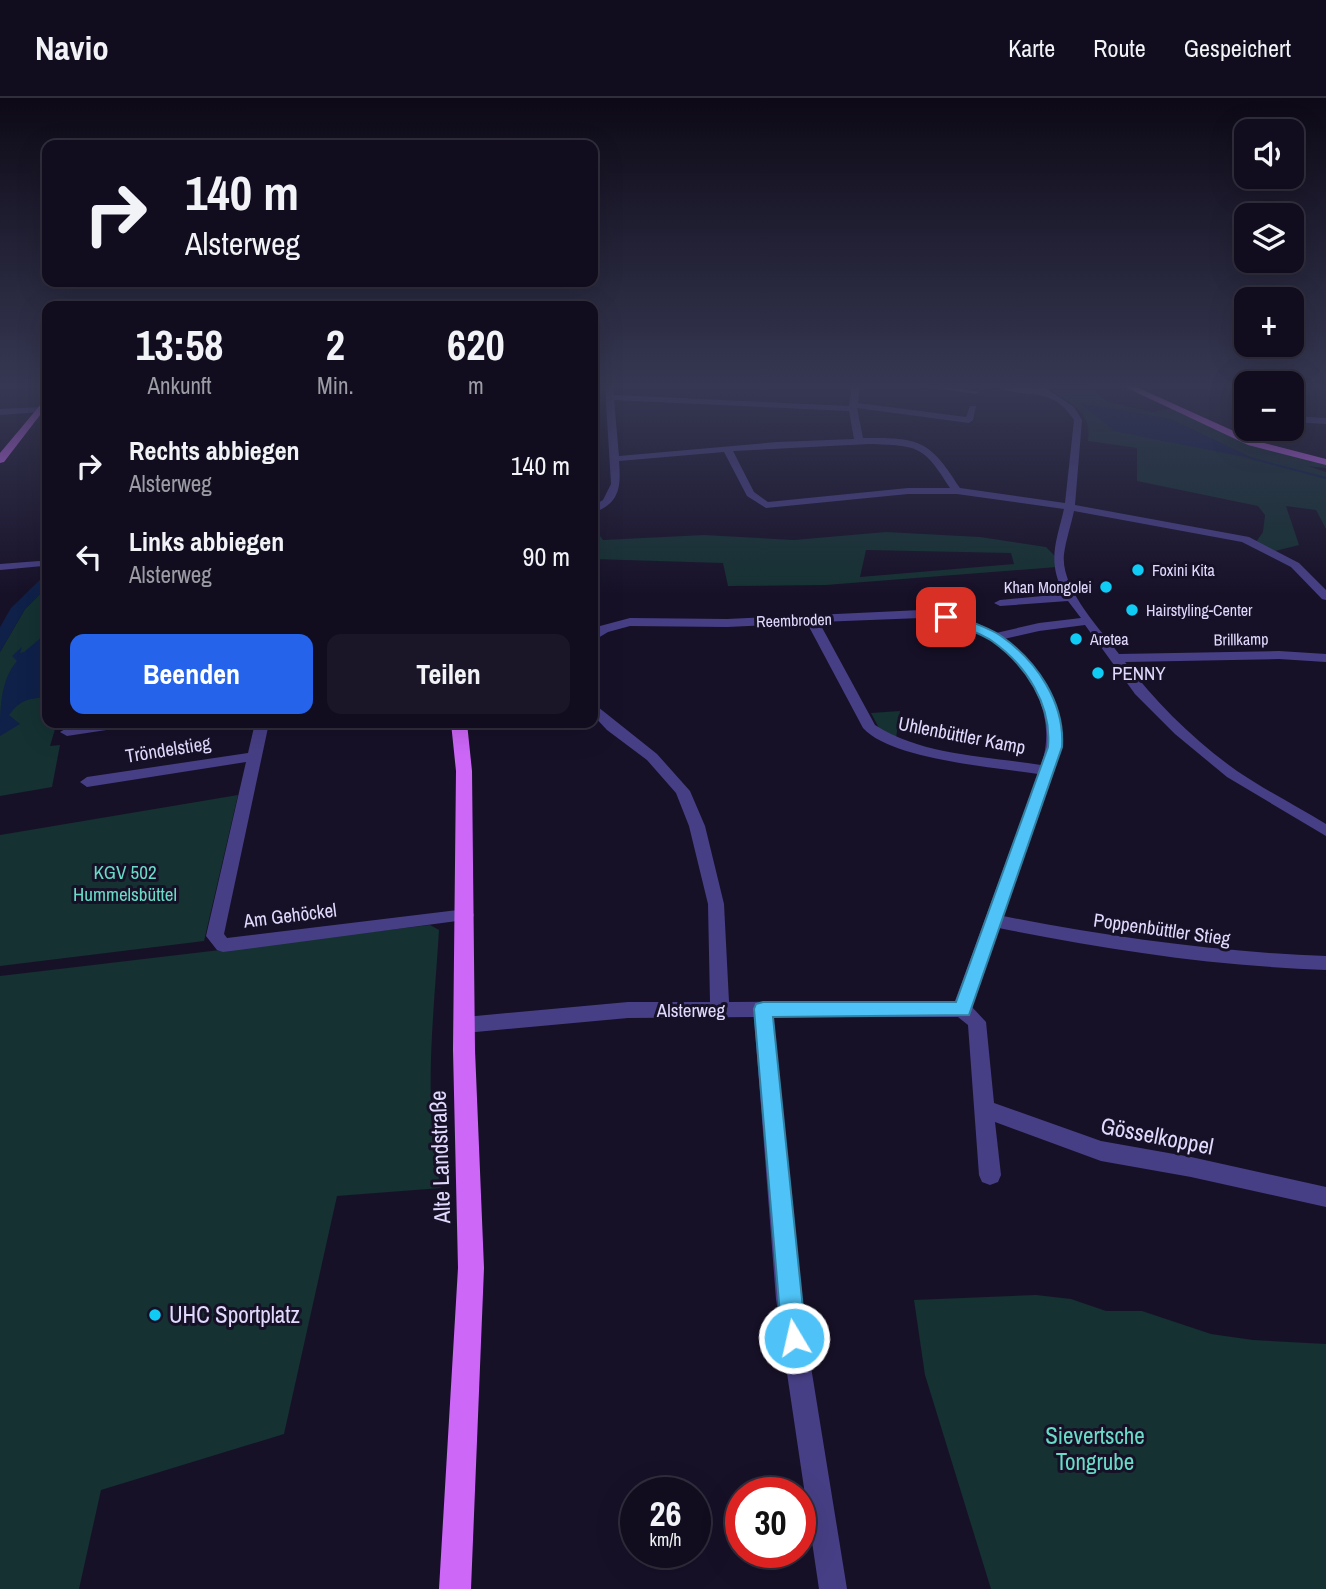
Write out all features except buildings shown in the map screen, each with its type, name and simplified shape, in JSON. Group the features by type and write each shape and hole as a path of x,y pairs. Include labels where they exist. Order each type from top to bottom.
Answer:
{"main road":[{"path":"1299,456 1326,463"},
{"name":"Alte Landstraße","path":"454,1589 471,1268 465,1025 464,771 460,728"}],"street":[{"path":"598,507 607,502 616,484 615,456"},
{"path":"615,459 653,456"},
{"path":"730,456 750,494 766,505 875,493 957,491 1070,507 1236,537 1278,554 1306,574 1326,597"},
{"path":"929,456 957,491"},
{"path":"1075,456 1070,507 1058,560 1060,576 1087,621 1160,713 1203,751 1233,774 1326,831"},
{"path":"0,567 39,564"},
{"path":"1306,574 1326,576"},
{"path":"1000,603 1071,597"},
{"name":"Reembroden","path":"598,633 604,629 630,622 811,620 921,614 958,621 995,638"},
{"name":"Uhlenbüttler Kamp","path":"811,620 870,728 878,736 912,747 1047,771"},
{"path":"995,638 1039,627 1087,621"},
{"path":"990,1175 977,1022 962,1009 1047,771 1055,747 1057,726 1041,685 1021,661 995,638"},
{"name":"Brillkamp","path":"1117,661 1279,655 1326,658"},
{"path":"598,712 612,727 652,757 683,791 698,826 716,904 720,1010"},
{"path":"67,732 93,728"},
{"name":"Am Gehöckel","path":"261,728 215,936 223,945 466,915"},
{"name":"Tröndelstieg","path":"87,782 255,756"},
{"name":"Poppenbüttler Stieg","path":"993,921 1109,944 1195,956 1242,961 1326,963"},
{"path":"763,1009 788,1299 833,1589"},
{"name":"Alsterweg","path":"465,1025 628,1010 962,1009"},
{"name":"Gösselkoppel","path":"984,1109 1101,1151 1191,1167 1326,1197"}],"green space":[{"path":"1137,456 1240,456 1252,458 1247,456 1302,456 1326,463 1326,468 1308,466 1326,472 1326,529 1316,510 1286,506 1299,545 1275,551 1256,542 1263,532 1265,515 1258,506 1137,481"},
{"path":"886,532 980,537 1046,547 1057,558 1057,567 826,585 728,586 723,563 598,559 598,533 603,540 704,535 794,540","holes":["866,550 1011,553 1014,564 860,577"]},
{"path":"42,592 42,728 63,728 55,729 50,746 60,745 52,787 0,796 0,652 25,609"},
{"path":"900,711 896,738 879,728 871,713"},
{"name":"KGV 502 Hummelsbüttel","path":"238,795 204,941 0,966 0,835"},
{"name":"UHC Sportplatz","path":"430,925 439,930 432,1027 431,1092 435,1156 441,1188 337,1196 284,1434 101,1490 79,1589 0,1589 0,976"},
{"name":"Sievertsche Tongrube","path":"1036,1295 1071,1299 1106,1311 1142,1311 1211,1334 1253,1340 1326,1344 1326,1589 991,1589 925,1375 914,1300"}],"water":[{"path":"42,578 42,592 25,609 0,652 0,627 11,608"},
{"path":"42,637 42,698 30,699 17,706 9,715 20,724 0,736 4,686 17,661 12,656 22,647 20,653"}],"waterway":[{"path":"1250,458 1326,478"}],"place":[{"name":"Foxini Kita","path":"1138,570"},
{"name":"Khan Mongolei","path":"1106,587"},
{"name":"Hairstyling-Center","path":"1132,610"},
{"name":"Aretea","path":"1076,639"},
{"name":"PENNY","path":"1098,673"},
{"name":"UHC Sportplatz","path":"155,1315"}],"route":[{"path":"794,1338 788,1299 763,1009 962,1009 1055,747 1057,726 1041,685 1021,661 995,638 971,625 946,617"}]}
